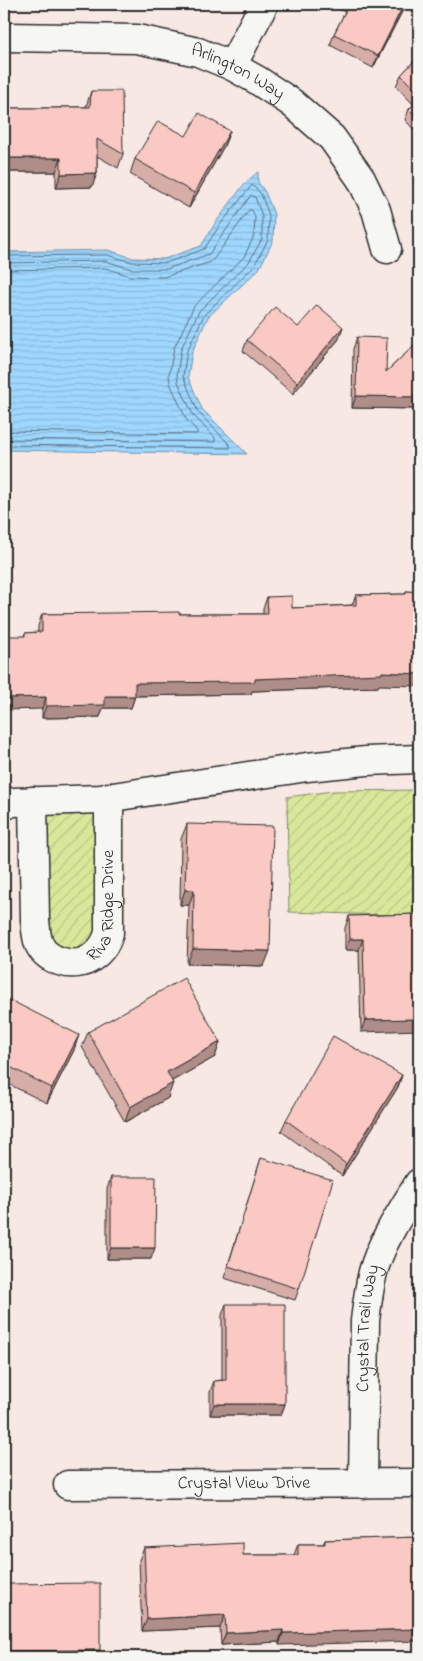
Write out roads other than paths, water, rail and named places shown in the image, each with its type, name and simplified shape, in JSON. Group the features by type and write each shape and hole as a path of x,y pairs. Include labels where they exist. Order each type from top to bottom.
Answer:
{"street":[{"path":"232,66 264,4"},
{"name":"Arlington Way","path":"4,36 137,39 198,52 232,66 292,103 332,138 361,179 376,210 387,249"},
{"name":"Riva Ridge Drive","path":"110,797 109,933 104,945 92,958 84,962 72,963 55,960 40,945 37,936 13,801 100,799 110,797 307,767 366,761 419,759"},
{"name":"Crystal Trail Way","path":"363,1484 365,1321 368,1294 374,1270 392,1228 419,1183"},
{"name":"Crystal View Drive","path":"68,1485 419,1483"}],"water":[{"path":"258,172 258,182 265,192 274,214 273,241 259,269 208,317 192,352 188,377 202,409 247,454 4,450 4,252 108,250 133,258 164,259 201,246 245,183"}]}
